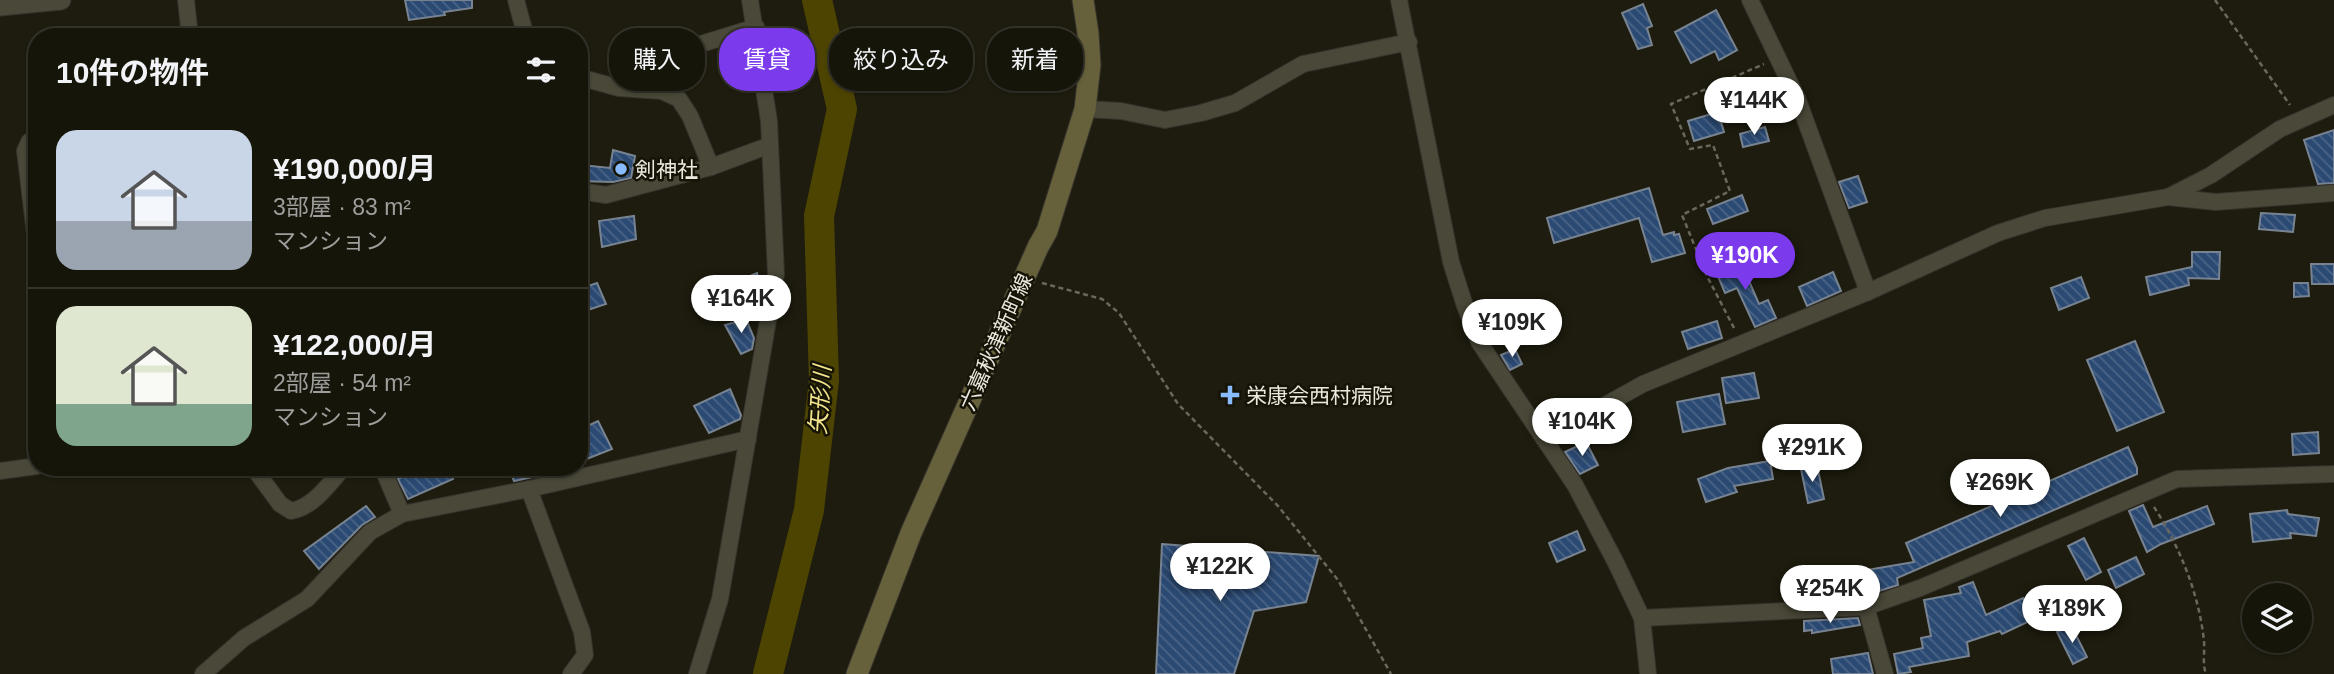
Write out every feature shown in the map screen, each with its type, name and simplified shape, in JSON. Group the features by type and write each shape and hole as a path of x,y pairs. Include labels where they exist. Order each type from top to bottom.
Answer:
{"main road":[{"name":"六嘉秋津新町線","path":"857,674 911,533 1047,231 1085,109 1090,65 1083,0"}],"street":[{"path":"13,3 61,0"},
{"path":"186,0 189,28"},
{"path":"516,0 524,28"},
{"path":"698,674 719,599 776,274 771,145 750,0"},
{"path":"1399,0 1451,262 1465,306 1479,342 1575,485 1616,563 1642,618 1648,674"},
{"path":"1750,0 1802,111 1868,292"},
{"path":"705,43 756,27"},
{"path":"1085,109 1121,111 1165,120 1189,116 1235,103 1303,64 1409,42"},
{"path":"588,79 609,85"},
{"path":"662,91 679,99 690,116 710,167"},
{"path":"2168,197 2211,175 2280,128 2334,105"},
{"path":"28,144 25,151 28,176"},
{"path":"588,192 606,195 710,167 771,145"},
{"path":"1544,439 1643,384 1868,292 2009,229 2045,218 2168,197 2216,202 2334,193"},
{"path":"588,476 748,439"},
{"path":"0,471 28,467"},
{"path":"1642,618 1866,607 1920,588 2177,479 2334,474"},
{"path":"259,476 279,504 291,511 302,509 311,502 336,476"},
{"path":"386,476 402,514"},
{"path":"203,674 244,638 307,599 370,532 402,514 586,476"},
{"path":"529,489 582,632 584,655 571,674"},
{"path":"1866,607 1885,674"}],"path":[{"path":"2215,0 2301,120"},
{"path":"1742,344 1707,276 1682,215 1730,191 1713,145 1690,149 1671,104 1778,58"},
{"path":"1025,278 1102,299 1119,313 1183,411 1279,506 1338,580 1391,674"},
{"path":"2145,492 2171,533 2189,577 2204,642 2203,665 2206,674"}],"building":[{"path":"405,0 472,0 472,8 409,20"},
{"path":"1643,4 1652,26 1647,28 1652,45 1638,49 1622,13"},
{"path":"1716,10 1737,50 1719,60 1715,51 1691,63 1675,32"},
{"path":"1718,112 1724,132 1694,141 1688,121"},
{"path":"1765,127 1769,141 1743,147 1740,134"},
{"path":"2334,130 2334,183 2318,184 2304,140"},
{"name":"剣神社","path":"613,150 635,156 631,178 613,182 588,181 588,166 610,168"},
{"path":"1858,176 1867,202 1849,208 1839,182"},
{"path":"1649,188 1663,235 1674,232 1674,235 1679,234 1685,253 1652,262 1639,218 1554,243 1547,218"},
{"path":"1742,195 1748,211 1713,224 1707,209"},
{"path":"2261,213 2295,215 2293,232 2259,229"},
{"path":"634,216 636,239 602,247 599,221"},
{"path":"2192,252 2220,252 2219,279 2188,278 2189,285 2150,295 2146,277 2192,267"},
{"path":"1739,258 1759,304 1768,300 1776,318 1755,327 1737,288 1725,293 1715,269"},
{"path":"2311,264 2334,264 2334,284 2312,284"},
{"path":"1833,272 1841,291 1807,306 1799,287"},
{"path":"757,273 762,293 760,304 734,316 720,288"},
{"path":"2081,277 2089,298 2059,310 2051,288"},
{"path":"597,283 606,304 588,310 588,286"},
{"path":"2294,283 2308,283 2309,296 2294,297"},
{"path":"746,319 754,338 752,349 741,354 725,325"},
{"path":"1717,321 1722,338 1688,349 1682,332"},
{"path":"2135,341 2164,412 2117,431 2087,360"},
{"path":"1515,349 1522,364 1510,370 1501,355"},
{"path":"1754,373 1759,398 1726,403 1722,378"},
{"path":"730,389 741,415 740,419 709,433 694,406"},
{"path":"1719,394 1725,424 1683,432 1677,402"},
{"path":"598,421 612,449 588,458 588,426"},
{"path":"2318,432 2319,453 2293,455 2292,434"},
{"path":"1586,442 1598,465 1580,474 1565,452"},
{"path":"2128,447 2137,474 1897,578 1898,585 1860,597 1848,597 1846,586 1857,584 1855,572 1914,562 1906,543"},
{"path":"1770,461 1773,479 1734,486 1737,492 1706,502 1698,479 1728,468"},
{"path":"1817,465 1824,499 1808,503 1801,469"},
{"path":"404,476 452,476 453,479 408,499 398,479"},
{"path":"512,476 537,476 514,481"},
{"path":"2143,505 2153,527 2207,506 2214,524 2147,552 2129,511"},
{"path":"366,506 375,517 362,525 319,569 304,551"},
{"path":"2287,510 2288,514 2319,518 2316,536 2290,533 2291,538 2253,542 2250,514"},
{"path":"1577,531 1585,550 1557,562 1549,543"},
{"path":"2084,538 2101,572 2086,580 2068,546"},
{"path":"1162,544 1319,556 1306,602 1254,611 1234,674 1156,674"},
{"path":"2136,557 2144,574 2116,588 2108,570"},
{"path":"1973,582 1986,615 2023,598 2034,619 2002,634 2000,631 1967,642 1969,656 1909,667 1911,672 1898,674 1894,654 1923,648 1921,638 1931,636 1924,600 1961,593 1959,587"},
{"path":"1858,618 1860,625 1812,633 1812,630 1804,631 1804,621"},
{"path":"2071,625 2087,657 2073,664 2057,632"},
{"path":"1868,653 1873,674 1833,674 1831,659"}],"waterway":[{"name":"矢形川","path":"768,674 809,510 824,380 819,216 842,109 817,0"}],"place":[{"name":"剣神社","path":"621,169"},
{"name":"栄康会西村病院","path":"1230,395"}]}
